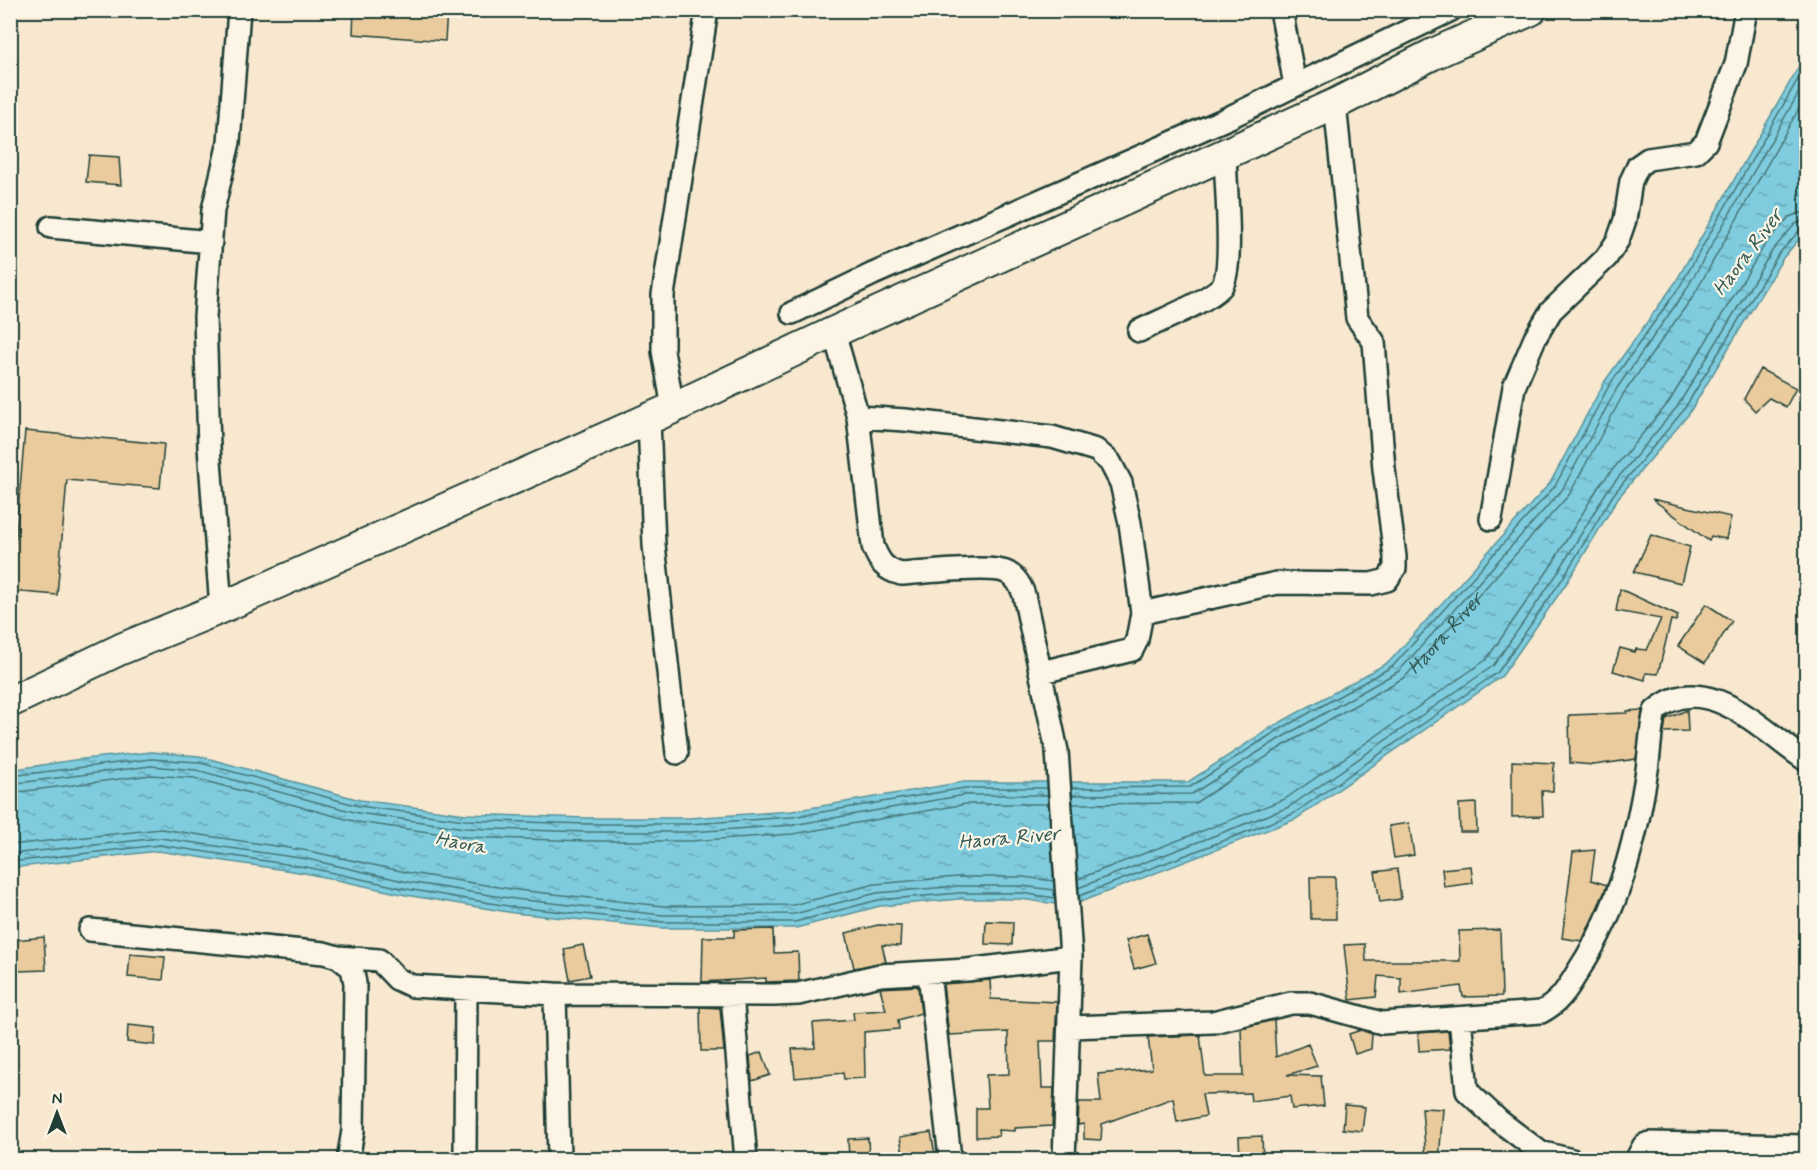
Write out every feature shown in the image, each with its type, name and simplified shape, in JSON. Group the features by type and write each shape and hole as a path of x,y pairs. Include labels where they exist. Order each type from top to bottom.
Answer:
{"main road":[{"path":"10,702 122,649 221,608 661,414 834,332 1335,104 1431,55 1531,10"}],"street":[{"path":"221,608 205,362 211,242 219,178 229,142 239,10"},
{"path":"677,753 654,545 661,414 663,294 707,10"},
{"path":"1281,10 1295,85"},
{"path":"792,313 1295,85 1427,16 1451,10"},
{"path":"1491,519 1514,387 1535,338 1551,311 1606,258 1618,240 1625,220 1631,181 1638,166 1648,159 1689,154 1702,149 1736,64 1746,10"},
{"path":"1427,16 1431,55"},
{"path":"1142,613 1277,583 1371,584 1381,583 1392,576 1395,557 1384,469 1374,342 1357,318 1335,104"},
{"path":"1139,331 1214,294 1224,282 1228,264 1224,154"},
{"path":"51,227 211,242"},
{"path":"834,332 858,417 873,546 877,558 890,571 901,574 982,570 1006,572 1020,584 1024,595 1057,751 1071,957 1064,1160"},
{"path":"858,417 905,420 1052,437 1096,450 1110,462 1121,483 1130,524 1142,613 1137,640 1132,650 1042,672"},
{"path":"1070,1027 1213,1022 1291,1003 1310,1003 1382,1023 1541,1011 1555,1005 1568,988 1596,944 1624,881 1638,822 1655,711 1665,702 1680,698 1721,702 1737,710 1806,760"},
{"path":"90,930 293,948 338,957 379,960 397,979 412,986 555,994 798,994 880,975 928,973 1071,957"},
{"path":"338,957 352,968 355,983 352,1131 348,1160"},
{"path":"928,973 950,1158"},
{"path":"465,1157 466,989"},
{"path":"555,994 559,1160"},
{"path":"732,995 746,1160"},
{"path":"1460,1018 1467,1091 1538,1156 1572,1160"},
{"path":"1636,1160 1644,1145 1649,1143 1806,1146"}],"water":[{"path":"1806,54 1806,231 1783,258 1688,415 1618,498 1568,581 1502,676 1296,819 1070,906 1021,899 959,899 880,906 796,928 662,928 514,913 406,895 305,873 158,851 11,868 11,770 74,760 151,752 199,756 360,800 466,814 587,818 689,818 792,811 964,782 1188,782 1272,727 1389,662 1550,483 1605,381 1675,283"}],"building":[{"path":"354,10 447,10 445,41 353,34"},
{"path":"89,155 119,157 121,185 86,182"},
{"path":"1760,369 1796,388 1786,407 1769,398 1755,411 1744,399"},
{"path":"25,431 164,444 160,488 67,480 57,595 11,591"},
{"path":"1652,499 1731,517 1726,539 1711,536 1709,541"},
{"path":"1651,535 1690,547 1681,583 1634,572"},
{"path":"1620,589 1678,616 1676,621 1671,620 1658,674 1646,673 1645,680 1613,671 1620,648 1635,652 1636,649 1647,650 1661,619 1616,611"},
{"path":"1706,604 1732,621 1705,663 1678,646"},
{"path":"1642,710 1636,759 1594,765 1570,763 1569,715 1627,713 1627,711"},
{"path":"1687,710 1688,731 1664,732 1666,719"},
{"path":"1512,761 1554,763 1553,791 1542,791 1543,816 1512,817"},
{"path":"1476,803 1477,832 1460,832 1459,804"},
{"path":"1409,823 1414,855 1394,858 1389,826"},
{"path":"1595,850 1591,880 1607,885 1604,893 1582,941 1562,938 1573,852"},
{"path":"1471,866 1473,883 1444,887 1442,869"},
{"path":"1397,869 1401,899 1380,902 1375,872"},
{"path":"1310,877 1335,877 1336,919 1311,919"},
{"path":"986,921 1013,922 1012,945 985,944"},
{"path":"878,925 901,926 900,946 882,945 886,962 854,968 846,933"},
{"path":"773,929 774,953 798,952 799,981 766,982 766,978 702,982 703,937 734,937 734,930"},
{"path":"1500,930 1502,996 1463,997 1461,986 1401,994 1401,978 1378,976 1376,997 1350,1000 1344,945 1365,944 1366,961 1460,961 1459,931"},
{"path":"1147,934 1156,963 1134,969 1126,940"},
{"path":"44,937 46,970 18,971 15,940"},
{"path":"583,945 590,976 570,980 564,949"},
{"path":"130,954 165,957 163,980 128,977"},
{"path":"990,980 991,999 1057,1002 1055,1041 1040,1041 1042,1088 1054,1088 1052,1126 1015,1128 1015,1131 998,1130 999,1136 976,1137 976,1108 988,1108 986,1075 1009,1074 1008,1032 949,1035 943,984"},
{"path":"918,986 921,1013 898,1020 899,1029 864,1032 865,1078 844,1079 843,1073 795,1078 792,1049 815,1048 813,1023 854,1020 853,1012 886,1010 880,988"},
{"path":"700,1007 720,1008 724,1051 701,1051"},
{"path":"1274,1020 1276,1057 1308,1044 1317,1066 1287,1075 1321,1076 1324,1106 1292,1109 1290,1096 1251,1101 1250,1093 1202,1094 1206,1116 1177,1122 1173,1098 1102,1124 1101,1140 1084,1139 1084,1124 1078,1125 1079,1102 1101,1102 1098,1074 1152,1069 1148,1037 1200,1035 1205,1076 1243,1076 1241,1028"},
{"path":"128,1025 156,1028 155,1045 127,1042"},
{"path":"1361,1030 1372,1034 1371,1049 1355,1054 1349,1034"},
{"path":"1448,1031 1450,1049 1419,1051 1418,1033"},
{"path":"762,1052 770,1075 752,1081 750,1056"},
{"path":"1345,1105 1365,1107 1362,1131 1343,1129"},
{"path":"1422,1108 1443,1109 1439,1160 1426,1160"},
{"path":"931,1132 936,1160 904,1160 900,1137"},
{"path":"1262,1136 1263,1160 1240,1160 1239,1137"},
{"path":"868,1138 869,1160 849,1160 848,1139"}],"water label":[{"name":"Haora River","path":"1747,252"},
{"name":"Haora River","path":"1444,632"},
{"name":"Haora River","path":"1009,837"},
{"name":"Haora","path":"461,842"}]}
